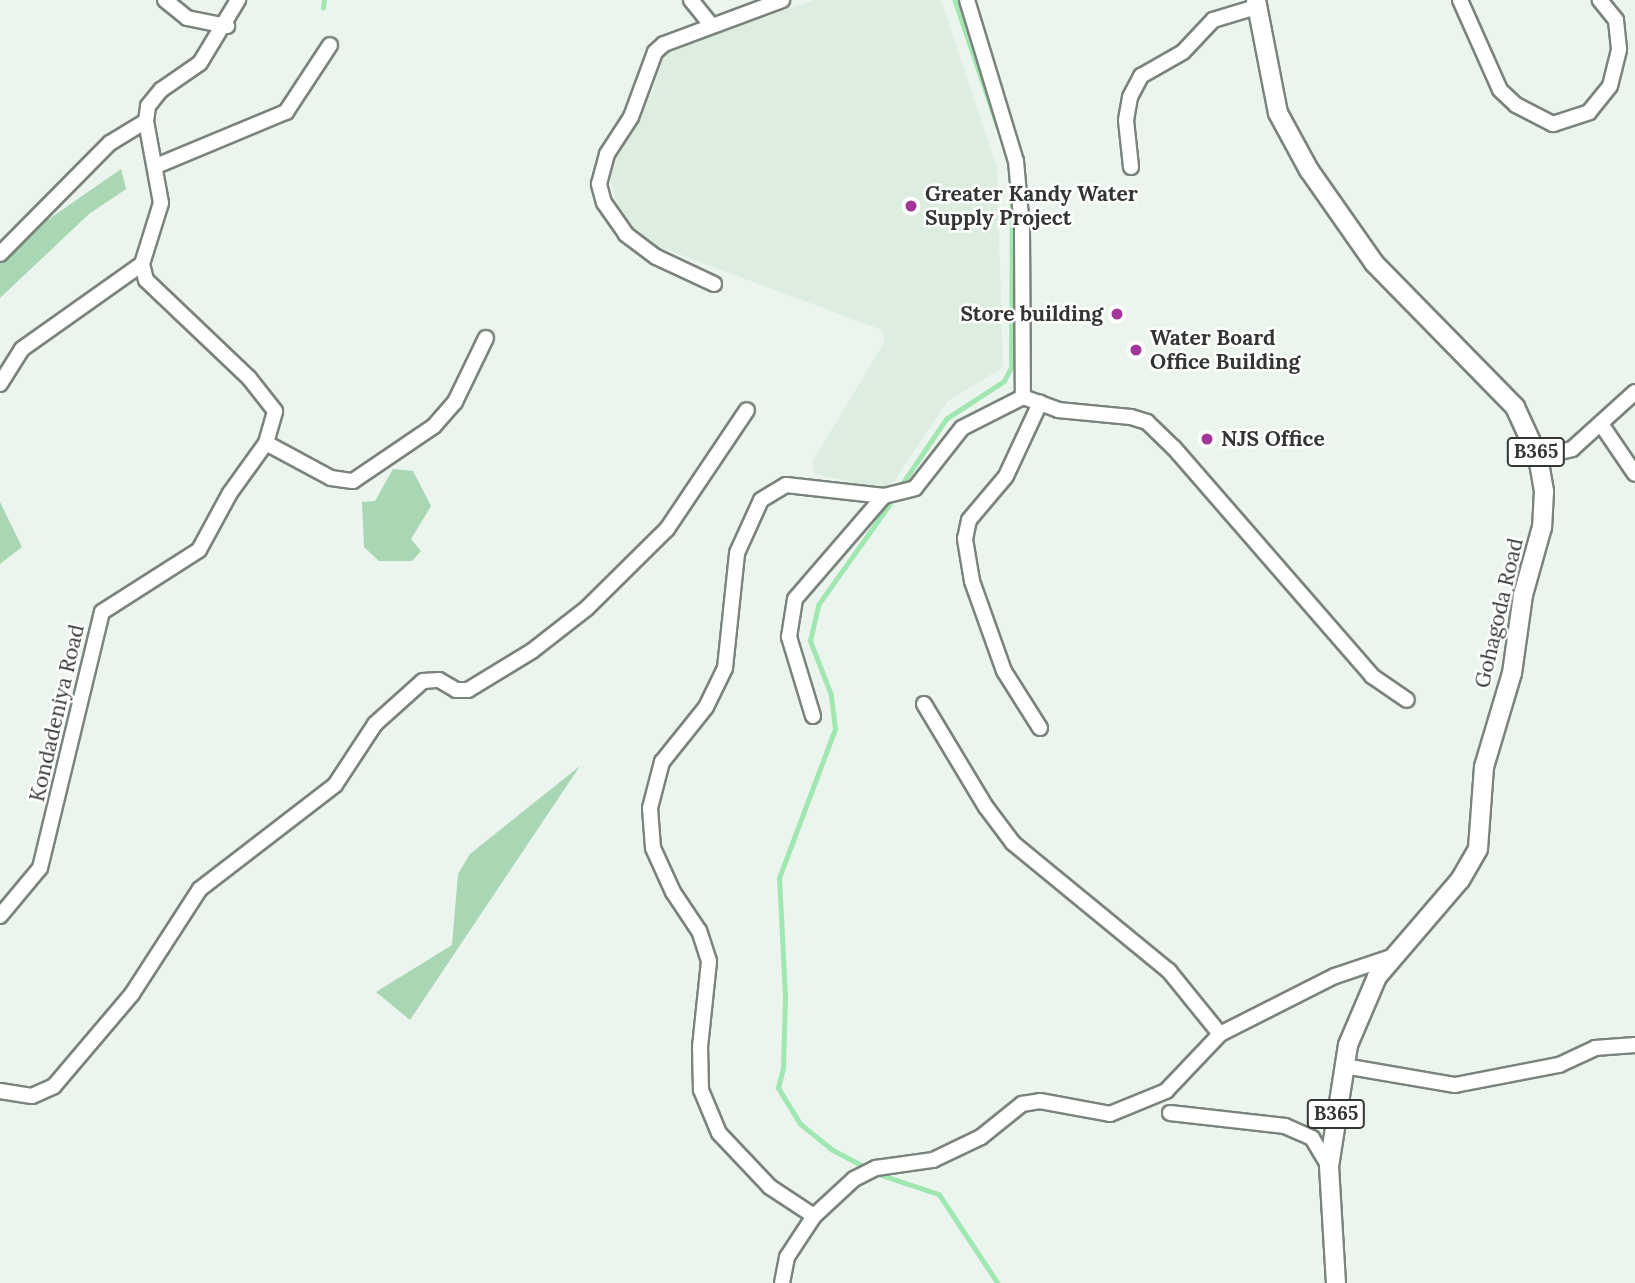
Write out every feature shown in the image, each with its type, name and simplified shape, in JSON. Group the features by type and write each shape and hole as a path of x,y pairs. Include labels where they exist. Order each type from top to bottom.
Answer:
{"main road":[{"name":"Gohagoda Road","path":"1256,4 1278,113 1309,170 1374,263 1514,407 1538,457 1544,492 1542,527 1523,594 1512,673 1489,741 1478,798 1478,849 1454,888 1391,957 1360,1009 1344,1066 1329,1166 1335,1283"}],"street":[{"path":"164,0 187,18 227,26"},
{"path":"0,384 22,349 142,264 161,203 146,121 148,106 161,90 200,63 227,26 238,0"},
{"path":"691,0 711,24"},
{"path":"714,284 656,257 626,234 604,203 600,184 607,154 631,117 655,52 711,24 782,0"},
{"path":"967,0 1016,161 1022,228 1023,397"},
{"path":"1460,0 1500,90 1516,105 1553,124 1589,112 1611,86 1619,49 1616,20 1600,0"},
{"path":"1132,167 1126,120 1130,97 1141,76 1183,52 1213,20 1256,4"},
{"path":"156,166 286,112 330,45"},
{"path":"0,254 110,143 146,121"},
{"name":"Kondadeniya Road","path":"0,916 40,868 102,612 199,550 230,493 266,443 275,411 249,378 146,280 142,264"},
{"path":"266,443 331,478 353,481 434,426 455,402 486,338"},
{"path":"1538,457 1572,449 1635,392"},
{"path":"814,1216 770,1187 719,1133 701,1090 700,1047 709,961 699,931 673,892 653,848 650,808 662,762 706,707 725,668 737,553 761,500 786,485 802,484 884,496 915,488 962,428 1023,397 1040,403 1147,422 1372,676 1407,700"},
{"path":"1040,403 1006,476 969,520 965,538 972,581 1004,671 1040,728"},
{"path":"0,1091 32,1096 54,1086 132,995 200,889 335,785 375,724 423,681 439,680 456,690 468,690 532,652 587,608 667,528 747,410"},
{"path":"1601,424 1635,474"},
{"path":"813,716 789,637 795,599 884,496"},
{"path":"924,704 986,807 1013,843 1169,971 1220,1034"},
{"path":"782,1283 787,1257 814,1216 854,1179 876,1168 933,1160 981,1137 1022,1104 1040,1101 1110,1114 1166,1091 1220,1034 1335,976 1391,957"},
{"path":"1344,1066 1455,1084 1559,1065 1595,1048 1635,1045"},
{"path":"1170,1113 1285,1126 1312,1138 1329,1166"}],"shaded area":[{"name":"Greater Kandy Water Supply Project","path":"814,0 941,0 997,168 1003,367 947,402 894,481 883,489 815,474 812,462 885,341 882,330 652,244 623,219 608,175 613,157 652,93 664,52"}],"green space":[{"path":"121,169 126,189 89,214 0,298 0,253"},
{"path":"393,469 413,471 431,506 411,539 421,551 412,561 379,561 364,547 362,502 375,501"},
{"path":"0,502 22,547 0,564"},
{"path":"580,766 410,1020 376,992 452,945 458,874 470,854"}],"waterway":[{"path":"323,8 324,0"},
{"path":"955,0 998,127"},
{"path":"900,487 946,419 1004,381 1011,368 1012,197"},
{"path":"868,1169 832,1150 800,1124 778,1088 783,1068 785,996 779,878 835,729 831,695 810,641 818,605 889,505"},
{"path":"875,1173 939,1194 998,1283"}],"place":[{"name":"Greater Kandy Water Supply Project","path":"911,206"},
{"name":"Store building","path":"1117,314"},
{"name":"Water Board Office Building","path":"1136,350"},
{"name":"NJS Office","path":"1207,439"}]}
